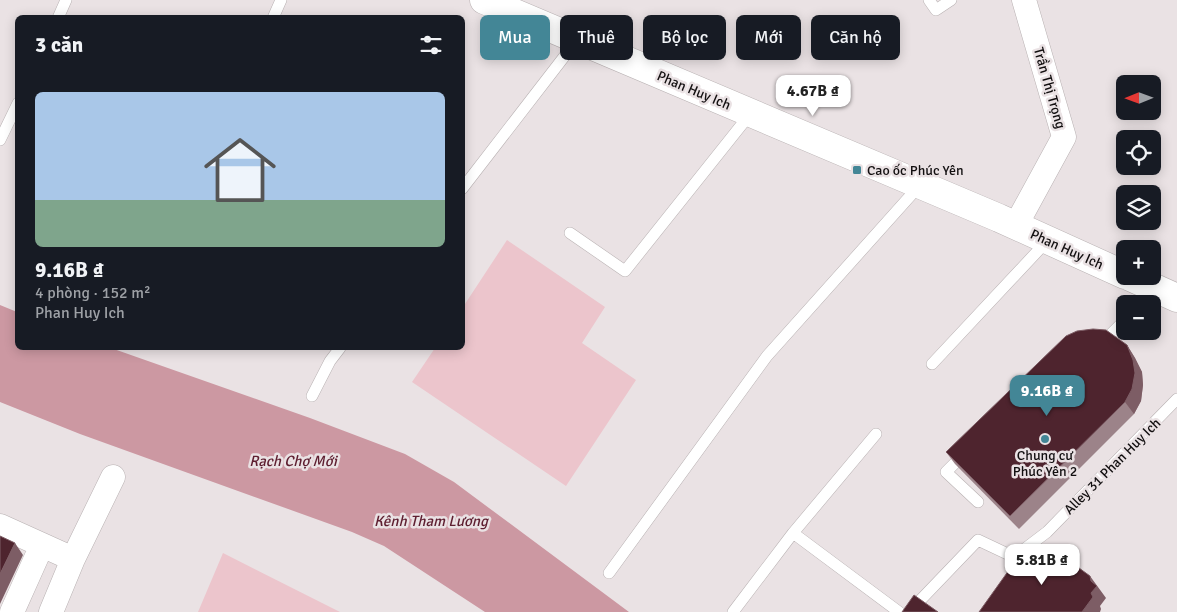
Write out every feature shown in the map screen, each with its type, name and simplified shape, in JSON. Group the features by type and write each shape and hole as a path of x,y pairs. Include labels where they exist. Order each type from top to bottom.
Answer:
{"main road":[{"name":"Phan Huy Ich","path":"489,1 560,32"},
{"name":"Phan Huy Ich","path":"624,60 1016,226 1116,271"},
{"name":"Phan Huy Ich","path":"1143,285 1165,297"}],"street":[{"name":"Trần Thị Trọng","path":"1016,226 1064,137 1024,0"},
{"path":"51,612 113,477"},
{"path":"0,526 74,559"},
{"path":"12,612 42,545"}],"lane":[{"path":"59,15 66,0"},
{"path":"274,15 281,0"},
{"path":"929,0 936,10 951,0"},
{"path":"465,185 562,60"},
{"path":"0,140 15,109"},
{"path":"570,233 625,271 750,113"},
{"path":"609,573 767,356 920,185"},
{"path":"932,364 1048,240"},
{"path":"1087,338 1106,339 1116,329"},
{"path":"312,396 330,360 338,350"},
{"name":"Alley 31 Phan Huy Ich","path":"909,612 978,540 1014,557 1047,532 1177,399"},
{"path":"733,612 793,533 876,434"},
{"path":"974,444 946,472 978,502"},
{"path":"793,533 899,612"}],"shaded area":[{"path":"507,240 605,307 582,343 636,380 566,486 412,382 434,350 465,350 465,304"},
{"path":"223,553 340,612 198,612"}],"water":[{"name":"Rạch Chợ Mới","path":"0,305 15,311 15,350 117,350 310,418 405,454 454,482 629,612 485,612 384,546 352,532 80,434 0,402"}],"building":[{"name":"Chung cư Phúc Yên 2","path":"1106,330 1116,337 1116,340 1120,340 1127,345 1133,360 1135,373 1132,389 1125,402 1010,516 946,452 1066,336 1077,331"},
{"path":"0,536 15,543 0,574"},
{"path":"1041,545 1049,550 1053,549 1090,576 1091,581 1097,586 1091,593 1093,597 1082,612 979,612 1014,563 1020,567 1031,552 1036,552"},
{"path":"914,595 938,612 902,612"}],"place":[{"name":"Cao ốc Phúc Yên","path":"857,170"},
{"name":"Chung cư Phúc Yên 2","path":"1045,439"}],"water label":[{"name":"Kênh Tham Lương","path":"431,521"}]}
